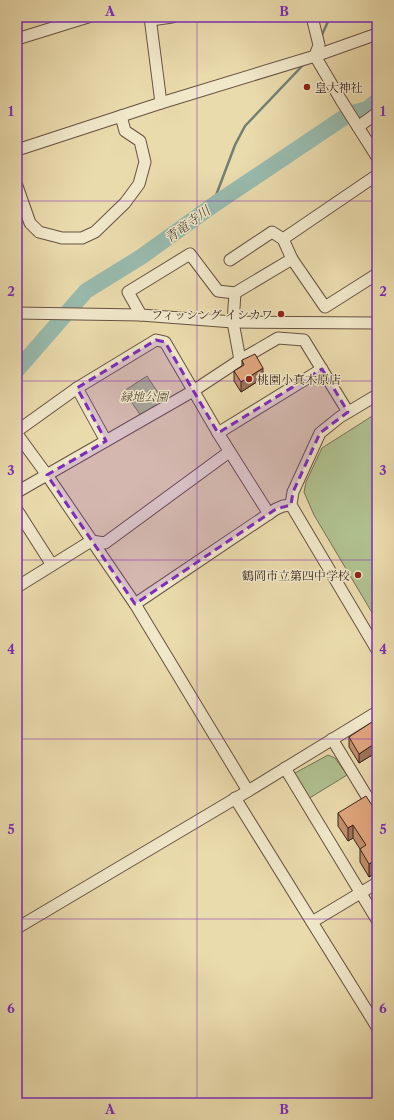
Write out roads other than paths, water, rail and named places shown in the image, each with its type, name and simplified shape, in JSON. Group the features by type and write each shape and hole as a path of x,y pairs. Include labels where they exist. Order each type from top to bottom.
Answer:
{"street":[{"path":"17,39 88,17"},
{"path":"161,103 150,19 172,17"},
{"path":"312,17 319,45 315,56"},
{"path":"17,150 161,103 315,56 376,33"},
{"path":"315,56 377,157"},
{"path":"358,127 377,113"},
{"path":"17,186 30,223 39,232 62,238 82,238 95,232 125,203 139,184 145,162 140,141 125,131 121,116"},
{"path":"283,239 377,175"},
{"path":"230,260 272,232 283,239 292,259 325,307 377,274"},
{"path":"141,315 128,292 190,254 218,291 235,293 292,259"},
{"path":"235,293 232,322 240,360"},
{"path":"17,313 141,315 232,322 377,323"},
{"path":"17,492 193,391 240,360 278,338 304,340 348,412"},
{"path":"248,791 135,604 17,433 77,388 156,340 165,342 229,452 269,514"},
{"path":"218,433 322,369"},
{"path":"77,388 106,441"},
{"path":"377,395 348,412 320,433 293,492 291,505 377,650"},
{"path":"17,587 91,541 105,543 229,452"},
{"path":"135,604 269,514 283,506 291,505"},
{"path":"17,510 52,565"},
{"path":"17,928 248,791 377,712"},
{"path":"332,739 377,813"},
{"path":"285,768 377,920"},
{"path":"235,798 377,1028"},
{"path":"312,922 377,882"}],"waterway":[{"path":"321,37 330,17"},
{"path":"212,206 235,145 245,126 305,63"},
{"name":"青竜寺川","path":"17,370 86,291 141,257 212,206 349,114 367,109 377,101"}],"place":[{"name":"皇大神社","path":"307,87"},
{"name":"フィッシング イシカワ","path":"281,314"},
{"name":"桃園小真木原店","path":"249,379"},
{"name":"鶴岡市立第四中学校","path":"358,575"}],"park label":[{"name":"緑地公園","path":"144,396"}]}
